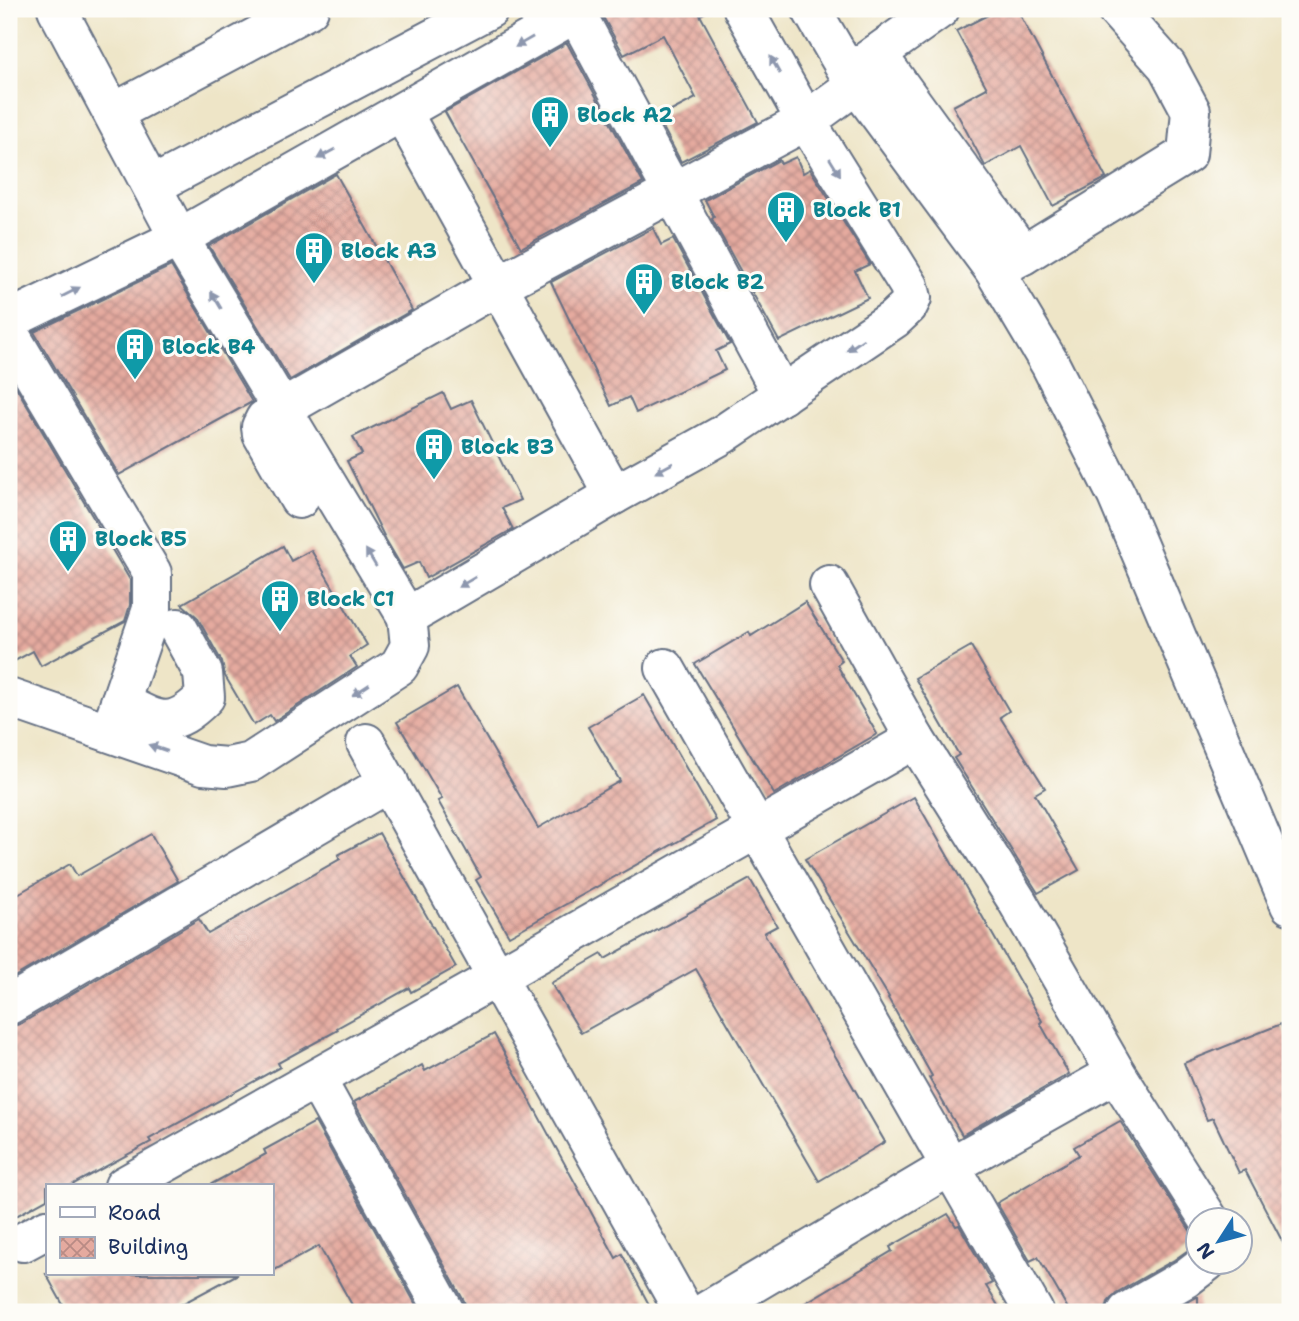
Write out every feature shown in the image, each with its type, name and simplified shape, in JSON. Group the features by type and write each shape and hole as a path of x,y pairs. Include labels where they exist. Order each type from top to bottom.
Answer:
{"street":[{"path":"57,9 178,238 407,617 410,646 399,666 251,762 227,767 203,765 115,717"},
{"path":"113,113 309,9"},
{"path":"152,186 489,9"},
{"path":"407,617 722,435 894,319 908,306 912,298 909,286 806,121 743,9"},
{"path":"811,9 1009,262 1049,364 1117,496 1290,905"},
{"path":"299,499 262,434 261,426 265,419 499,285 806,121 861,70 940,9"},
{"path":"1009,262 1187,154 1191,111 1167,66 1116,9"},
{"path":"584,10 673,192 782,395"},
{"path":"584,10 628,82"},
{"path":"9,320 178,238 584,10"},
{"path":"402,111 614,495"},
{"path":"9,333 152,573 152,610 115,717"},
{"path":"828,585 915,739 1017,901 1116,1073 1200,1206"},
{"path":"9,698 115,717 176,720 189,713 205,697 203,673 178,628"},
{"path":"665,668 1034,1312"},
{"path":"128,1184 915,739"},
{"path":"366,743 684,1312"},
{"path":"9,1005 389,782"},
{"path":"705,1312 951,1166 1116,1073"},
{"path":"316,1079 444,1312"},
{"path":"1127,1312 1189,1276"}],"building":[{"path":"614,9 712,9 700,15 758,122 681,162 658,118 696,98 663,35 624,55 603,17"},
{"path":"1000,9 1017,9 1106,178 1053,206 1021,146 985,166 953,106 987,88 956,31"},
{"name":"Block A2","path":"567,43 643,183 521,248 445,112"},
{"name":"Block B1","path":"796,157 803,173 810,169 870,264 855,271 868,298 779,341 712,219 714,217 705,200 779,160 781,164"},
{"name":"Block A3","path":"336,174 412,310 290,380 209,246"},
{"name":"Block B2","path":"653,228 661,245 673,239 730,344 716,351 725,370 636,413 629,397 611,406 551,282"},
{"name":"Block B4","path":"171,266 252,402 119,475 34,332"},
{"name":"Block B5","path":"9,375 130,580 130,605 125,621 41,666 33,651 9,664"},
{"name":"Block B3","path":"443,393 451,409 471,400 520,500 502,508 513,529 426,578 419,562 403,569 347,461 362,454 353,437"},
{"name":"Block C1","path":"283,546 291,561 311,550 367,645 350,656 357,667 274,721 270,715 254,725 225,676 222,662 197,617 182,604"},
{"path":"805,602 842,661 837,665 877,734 774,794 695,664 749,632 751,636"},
{"path":"971,646 1009,711 1000,717 1045,788 1035,794 1079,870 1038,893 954,758 959,755 915,678"},
{"path":"457,687 538,828 620,781 588,727 644,695 716,820 509,936 476,880 481,877 438,801 442,799 397,722"},
{"path":"914,797 1042,1021 1040,1023 1069,1074 962,1135 929,1078 932,1076 889,997 805,859"},
{"path":"379,833 456,967 411,992 409,988 337,1028 338,1030 278,1063 280,1067 74,1184 46,1184 46,1200 9,1220 9,1027 20,1024 199,919 208,934 340,859 338,855"},
{"path":"151,834 178,881 9,980 9,899 70,864 77,876"},
{"path":"750,879 777,926 764,933 885,1142 819,1181 696,969 581,1033 551,983 602,954 605,959"},
{"path":"1281,1024 1290,1046 1290,1256 1245,1170 1239,1173 1213,1118 1207,1120 1184,1063"},
{"path":"494,1034 616,1258 622,1254 653,1312 467,1312 464,1301 354,1102 422,1065 425,1071"},
{"path":"1120,1121 1184,1221 1184,1253 1116,1293 1108,1302 1105,1312 1070,1312 1038,1257 1030,1261 997,1203 1079,1155 1074,1147"},
{"path":"315,1122 420,1312 356,1312 319,1246 273,1271 273,1184 212,1184 266,1154 264,1150"},
{"path":"948,1214 956,1226 959,1225 992,1283 986,1286 1002,1312 790,1312 892,1251 890,1247"},
{"path":"47,1276 234,1276 167,1312 67,1312"},
{"path":"1197,1297 1198,1312 1170,1312"}],"place":[{"name":"Block A2","path":"550,149"},
{"name":"Block B1","path":"786,244"},
{"name":"Block A3","path":"314,285"},
{"name":"Block B2","path":"644,316"},
{"name":"Block B4","path":"135,381"},
{"name":"Block B3","path":"434,481"},
{"name":"Block B5","path":"68,573"},
{"name":"Block C1","path":"280,633"}]}
